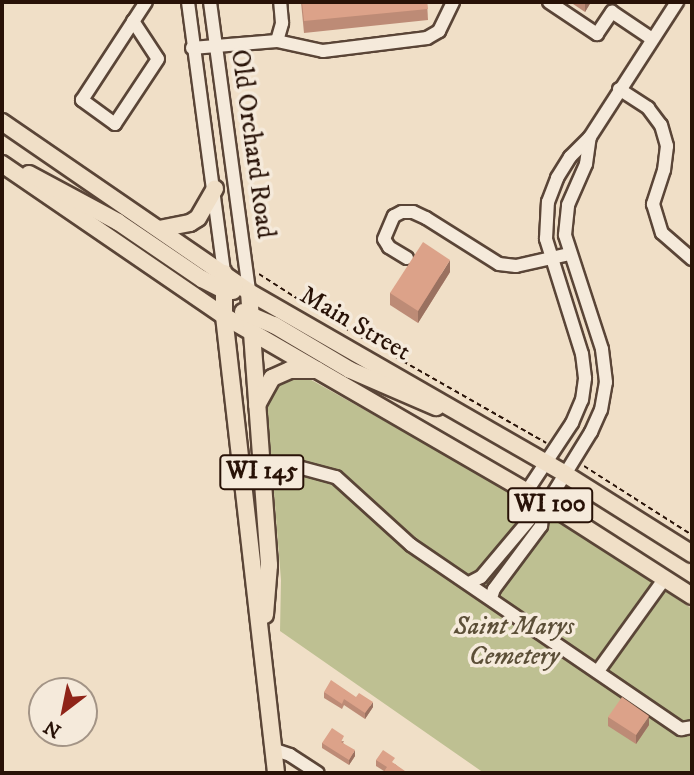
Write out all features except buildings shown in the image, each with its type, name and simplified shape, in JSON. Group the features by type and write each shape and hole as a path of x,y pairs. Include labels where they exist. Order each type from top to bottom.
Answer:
{"main road":[{"name":"Main Street","path":"2,122 249,292 565,474 692,554"},
{"path":"2,163 67,193 224,290 249,292"},
{"name":"WI 100","path":"2,163 224,316 527,491 545,506 692,596"},
{"path":"159,229 184,226 198,218 215,189"},
{"path":"224,273 224,316 236,312 250,313 350,370 414,399 472,419"},
{"name":"WI 145","path":"249,292 269,565 262,652"},
{"name":"WI 145","path":"224,316 276,773"},
{"path":"257,405 272,378 278,374 290,369 317,370"}],"street":[{"path":"133,22 158,59 115,124 82,100 146,2"},
{"name":"Old Orchard Road","path":"188,2 192,48 215,189 224,273"},
{"name":"Old Orchard Road","path":"210,2 249,292"},
{"path":"277,41 282,23 280,2"},
{"path":"192,48 277,41 323,51 427,38 439,31 453,2"},
{"path":"549,2 597,34 612,12 652,38"},
{"path":"527,491 572,423 582,400 585,378 578,343 546,239 548,202 557,178 570,157 590,137 677,2"},
{"path":"619,89 648,108 661,125 667,146 653,204 662,233 692,259"},
{"path":"491,598 494,589 541,526 545,506 601,410 606,382 597,337 569,254 565,220 586,164 590,137"},
{"path":"407,258 389,247 384,239 394,216 402,212 413,212 426,218 499,264 516,266 569,254"},
{"path":"578,343 597,337"},
{"path":"262,469 298,467 337,477 411,545 681,729 692,727"},
{"path":"469,583 481,577 534,514 545,506"},
{"path":"598,671 665,578"},
{"path":"272,749 290,755 318,773"}],"path":[{"path":"256,272 329,319 541,440"},
{"path":"588,468 692,535"}],"green space":[{"name":"Saint Marys Cemetery","path":"306,377 495,483 610,554 692,609 692,773 484,773 280,631 281,580 267,405 274,384 285,378"}]}
